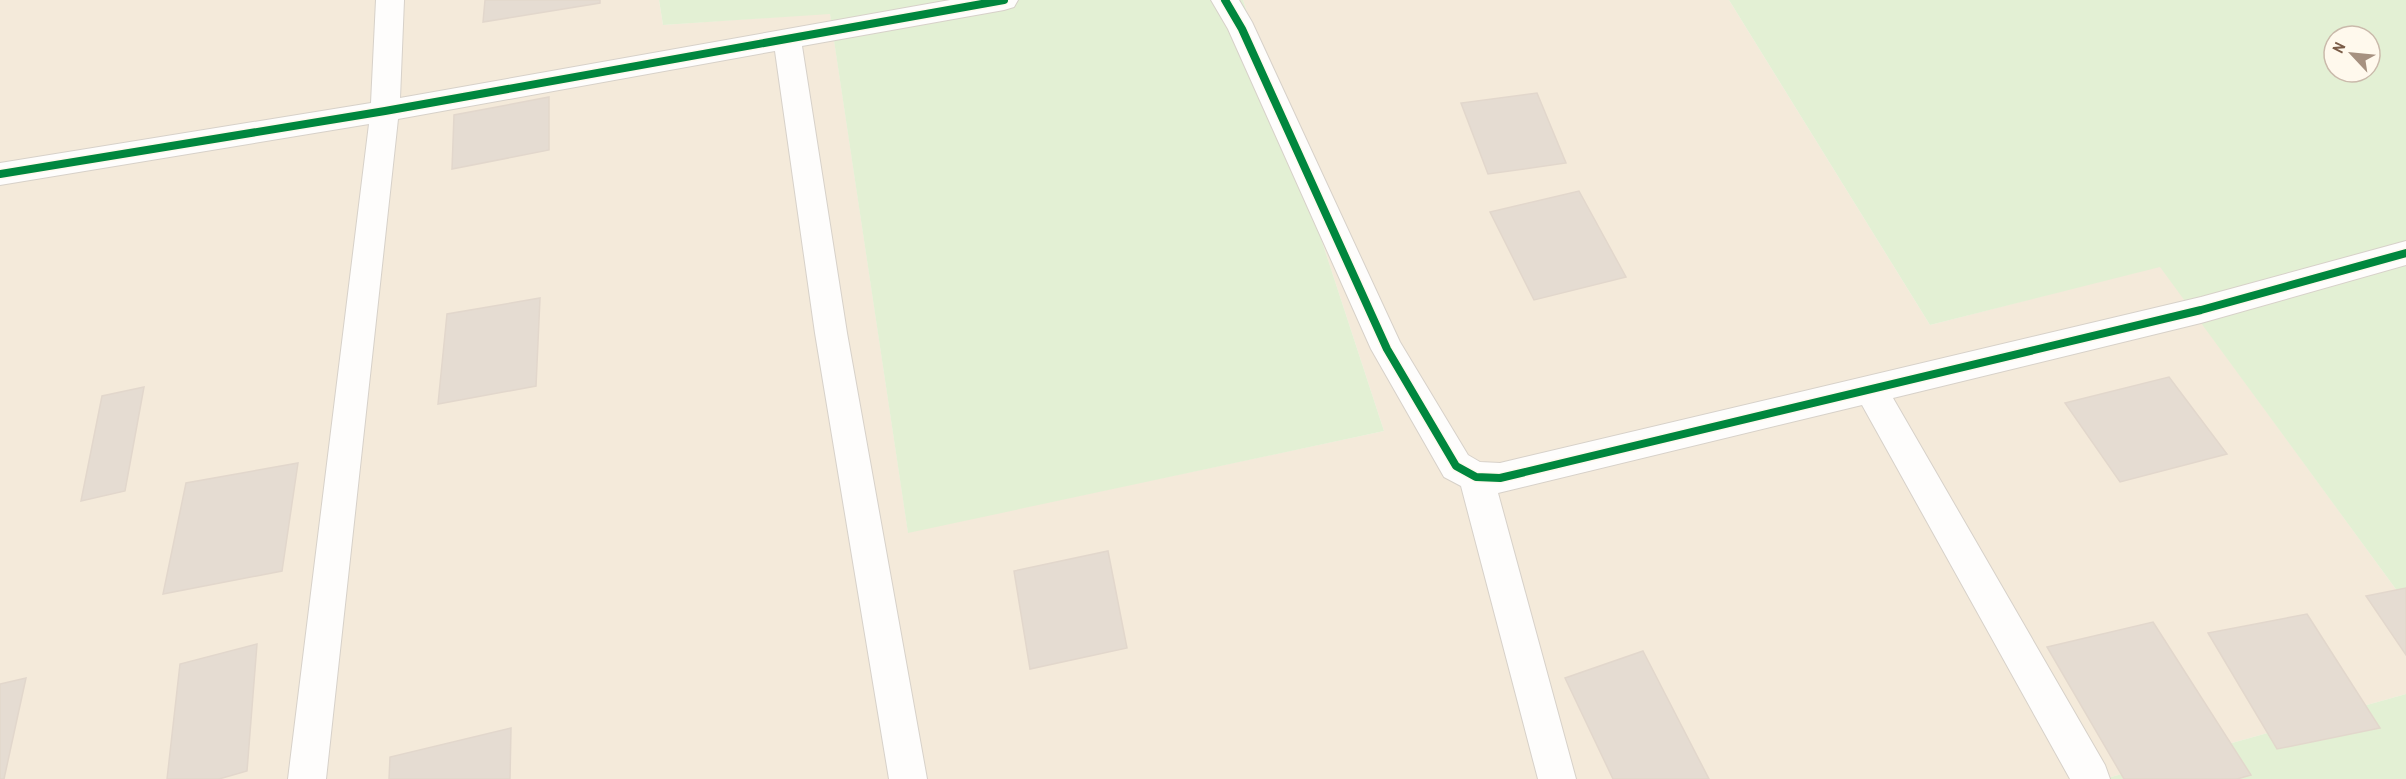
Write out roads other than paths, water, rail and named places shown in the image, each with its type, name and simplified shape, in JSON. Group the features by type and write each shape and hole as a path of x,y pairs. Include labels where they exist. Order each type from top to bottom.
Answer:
{"street":[{"path":"307,779 385,111 390,0"},
{"path":"0,174 385,111 1004,0"},
{"path":"1225,0 1242,29 1306,166 1386,349 1456,465 1476,477 1500,478 1871,390 2201,310 2406,254"},
{"path":"787,39 831,333 908,779"},
{"path":"1871,390 2091,779"},
{"path":"1476,477 1557,779"}]}
